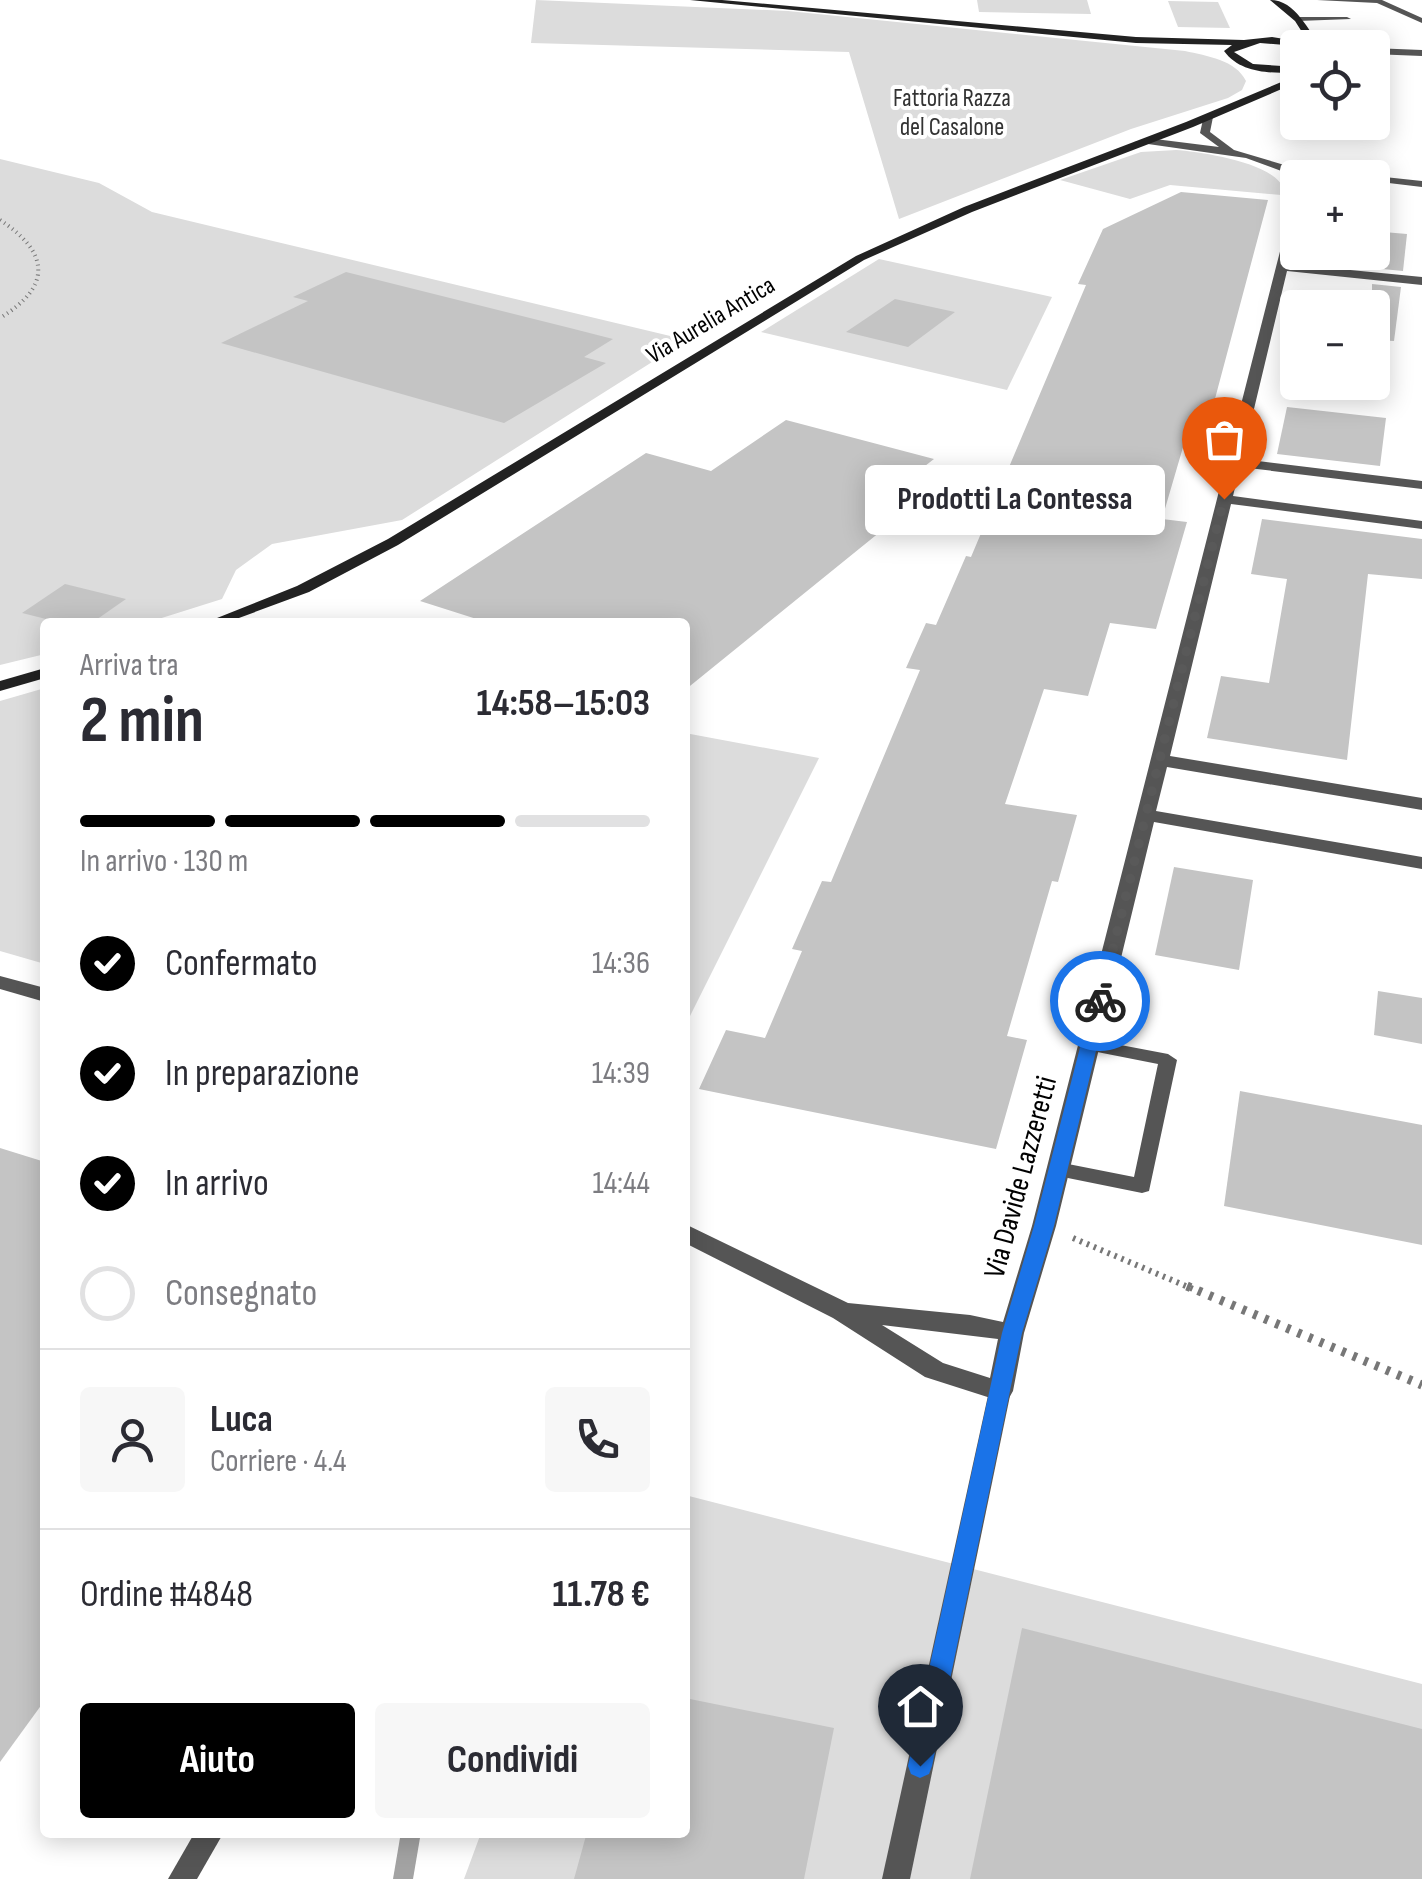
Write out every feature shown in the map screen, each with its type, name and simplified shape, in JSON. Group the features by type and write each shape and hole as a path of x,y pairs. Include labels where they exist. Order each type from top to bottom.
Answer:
{"street":[{"path":"694,0 1136,40 1280,44"},
{"path":"1274,1 1305,30"},
{"path":"1256,42 1272,25 1274,1"},
{"path":"1136,40 1280,67"},
{"path":"1242,43 1229,51 1261,80 1252,99"},
{"path":"1390,54 1422,55"},
{"name":"Via Aurelia Antica","path":"226,618 303,590 393,542 860,258 937,220 1280,86"},
{"path":"1208,117 1204,128 1214,141"},
{"path":"1166,132 1214,141 1239,155"},
{"path":"1166,132 1188,144"},
{"path":"1139,142 1188,144 1280,169"},
{"path":"1390,180 1422,184"},
{"name":"Via Davide Lazzeretti","path":"1000,1392 1281,270"},
{"path":"1312,270 1422,281"},
{"path":"1234,462 1422,485"},
{"path":"1224,499 1422,525"},
{"path":"0,686 40,674"},
{"path":"1160,760 1422,804"},
{"path":"1146,816 1422,863"},
{"path":"0,982 40,994"},
{"path":"690,1235 842,1311 934,1370 1000,1392"},
{"path":"842,1311 970,1324 1012,1333"}],"lane":[{"path":"1321,0 1376,0 1420,17"},
{"path":"1402,0 1420,17"},
{"path":"1396,19 1420,17"},
{"path":"1298,20 1347,19"},
{"path":"1058,1169 1142,1186 1168,1060 1089,1045"},
{"name":"Via Davide Lazzeretti","path":"896,1879 1000,1392"},
{"path":"182,1879 207,1838"}],"path":[{"path":"0,220 25,236 40,262 32,291 20,308 0,318"},
{"path":"1044,1226 1422,1385"}],"green space":[{"name":"Fattoria Razza del Casalone","path":"536,0 788,11 1185,51 1228,64 1246,81 1242,90 1228,98 1131,129 899,219 849,52 531,43"},
{"path":"977,0 1087,0 1091,14 979,12"},
{"path":"1168,1 1218,2 1230,28 1178,27"},
{"path":"1176,150 1254,166 1278,181 1280,195 1170,185 1130,199 1060,180 1141,152"},
{"path":"0,159 99,183 152,212 687,340 402,520 272,544 236,570 222,599 162,618 40,618 40,655 0,665"},
{"path":"879,259 1052,297 1007,390 761,332"},
{"path":"40,689 40,963 0,951 0,701"},
{"path":"690,734 819,758 690,1016"},
{"path":"690,1496 1422,1684 1422,1879 464,1879 479,1838 690,1838"}],"building":[{"path":"1181,192 1268,200 1204,440 1186,437 1162,519 1187,522 1156,629 1110,623 1088,696 1044,689 1005,804 1077,815 1058,882 1052,881 1007,1036 1027,1040 996,1149 699,1089 726,1030 765,1038 802,951 792,949 822,881 831,882 920,670 906,668 926,623 936,625 966,556 971,557 1086,285 1078,284 1103,229"},
{"path":"1390,233 1407,234 1403,271 1390,270"},
{"path":"346,272 613,339 584,357 606,363 504,423 221,343 308,301 293,297"},
{"path":"1372,284 1401,287 1394,341 1390,341 1390,290 1372,290"},
{"path":"895,299 955,312 908,347 846,332"},
{"path":"1287,407 1386,418 1380,466 1277,454"},
{"path":"786,420 934,459 867,511 896,519 690,686 690,618 473,618 420,601 646,453 711,471"},
{"path":"1262,519 1422,539 1422,579 1368,574 1347,760 1207,738 1221,676 1269,683 1287,579 1251,574"},
{"path":"65,584 126,599 99,618 42,618 22,613"},
{"path":"1174,867 1253,880 1239,970 1155,955"},
{"path":"1378,991 1422,998 1422,1044 1374,1035"},
{"path":"1240,1091 1422,1125 1422,1245 1224,1206"},
{"path":"0,1148 40,1160 40,1707 0,1762"},
{"path":"1022,1628 1422,1729 1422,1879 970,1879"},
{"path":"690,1699 834,1728 804,1879 574,1879 585,1838 690,1838"}],"waterway":[{"path":"403,1879 410,1838"}],"way so far":[{"path":"1100,1001 1224,499"}],"place":[{"name":"Prodotti La Contessa","path":"1224,499"}],"route":[{"path":"920,1766 1012,1333 1044,1226 1100,1001"}]}
